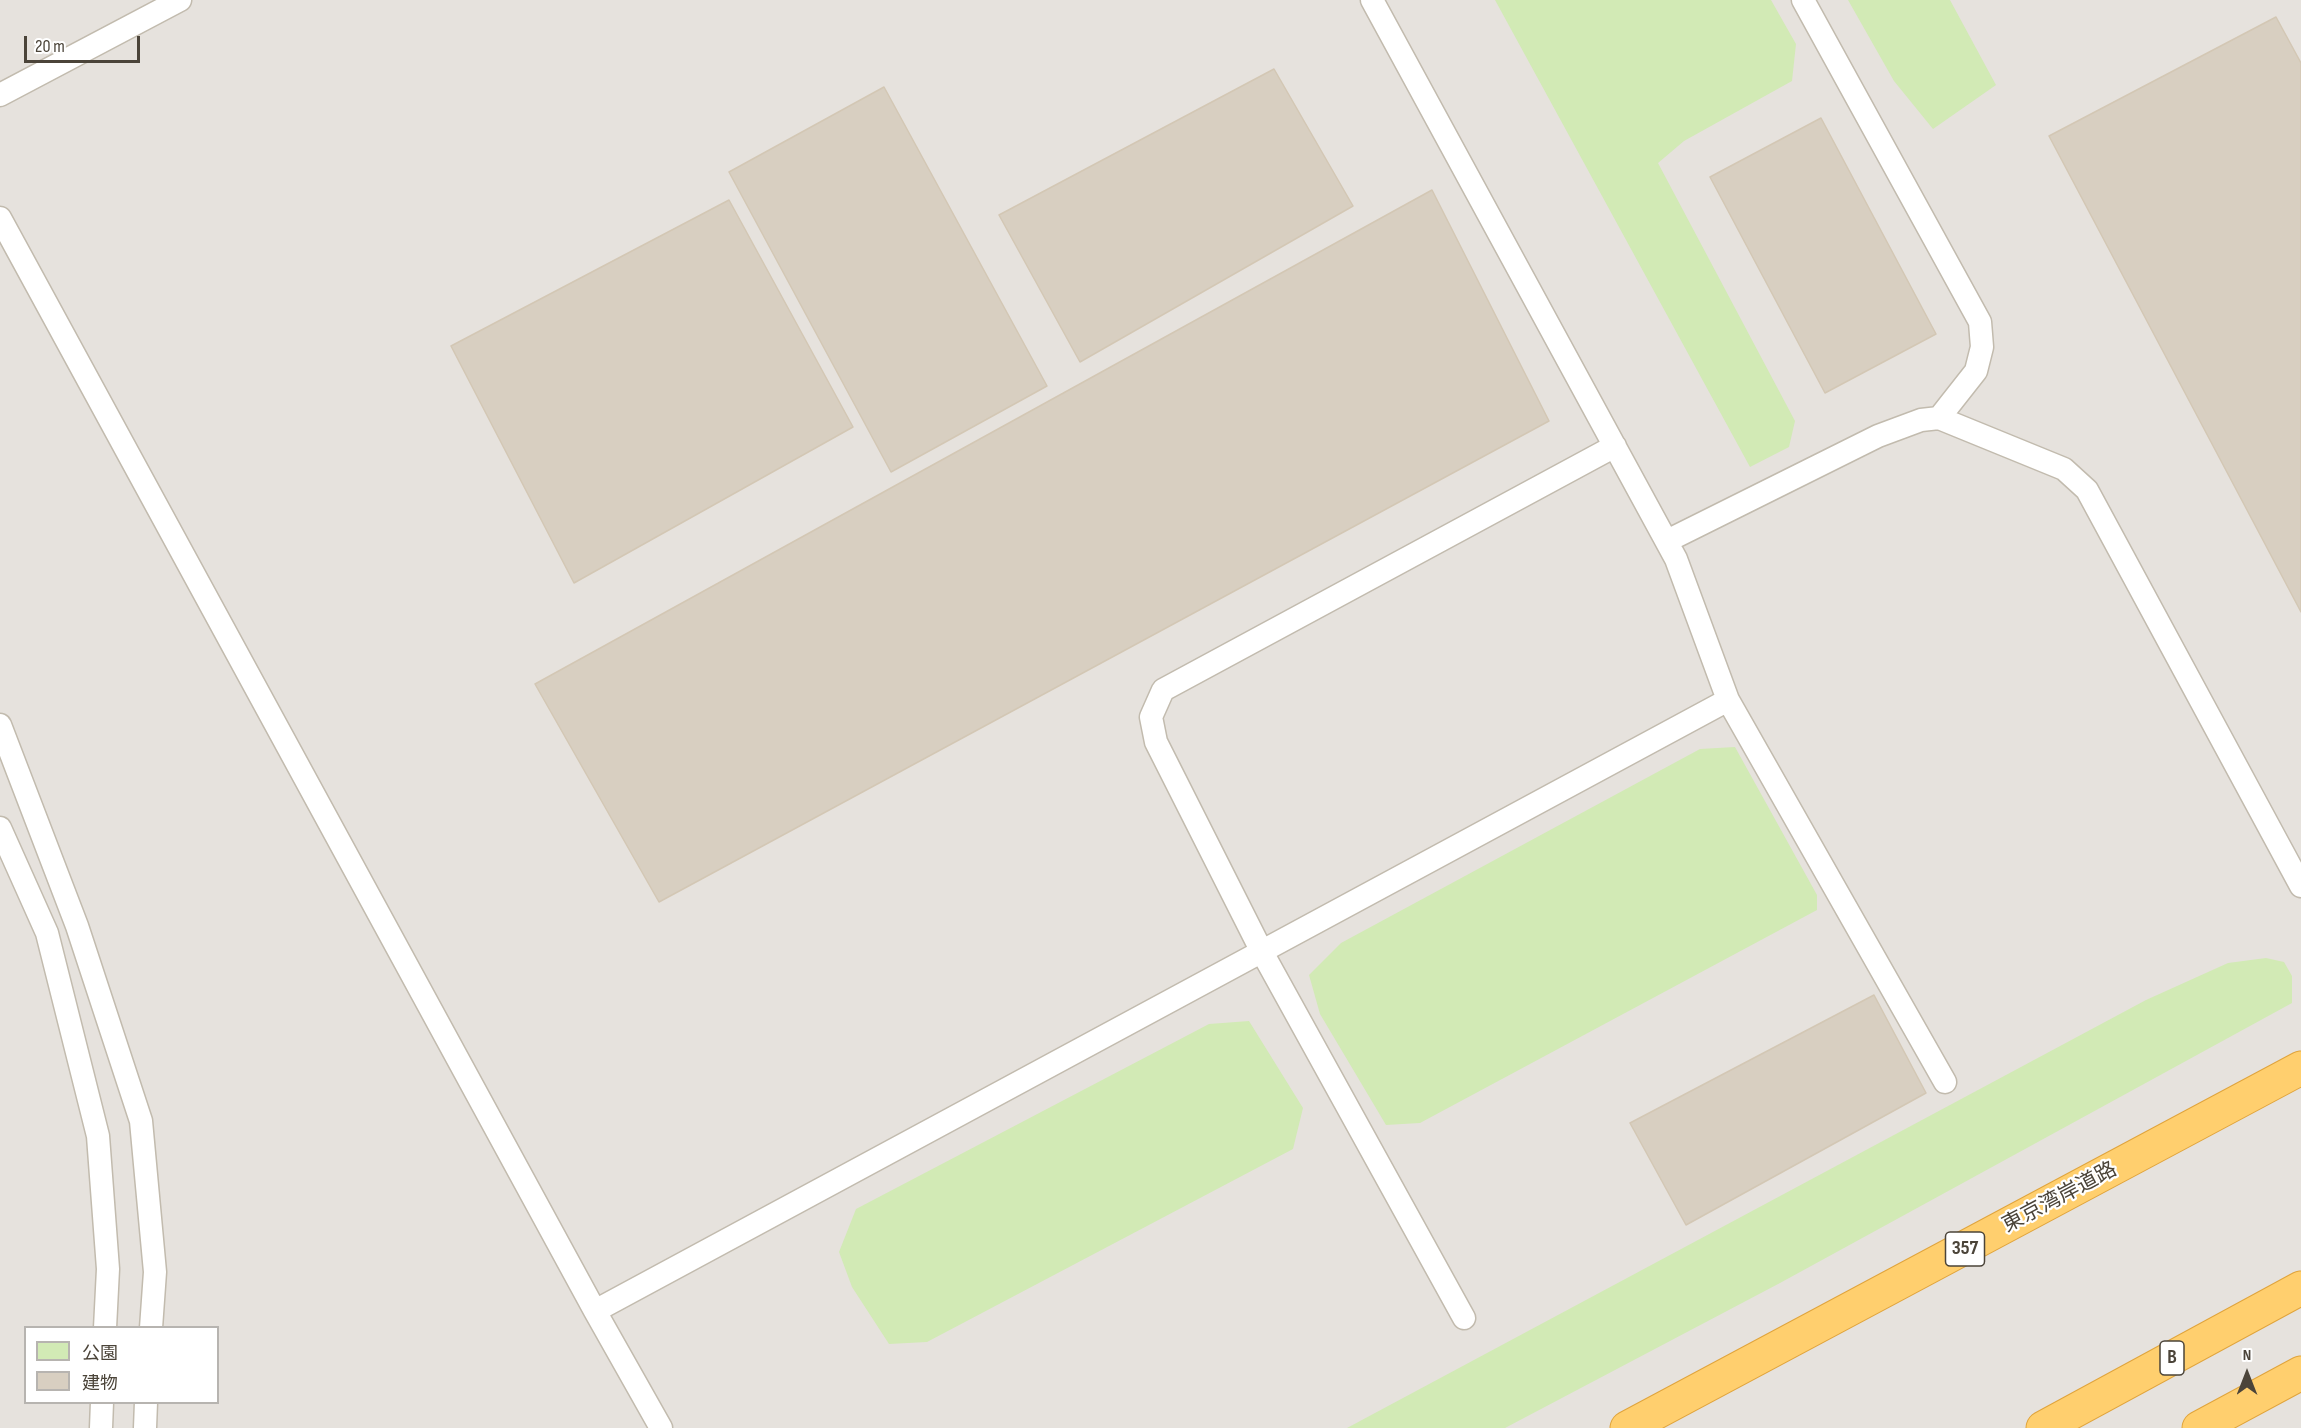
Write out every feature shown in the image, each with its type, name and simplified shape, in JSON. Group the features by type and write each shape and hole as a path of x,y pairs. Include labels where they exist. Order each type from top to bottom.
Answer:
{"highway":[{"name":"東京湾岸道路","path":"1627,1428 2301,1068"},
{"name":"B","path":"2043,1428 2301,1288"},
{"path":"2199,1428 2301,1373"},
{"path":"1638,1428 1702,1389"}],"lane":[{"path":"0,95 180,0"},
{"path":"1372,0 1676,558 1728,700 1945,1082"},
{"path":"1803,0 1980,321 1982,347 1976,371 1939,418"},
{"path":"0,218 595,1311 661,1428"},
{"path":"1667,541 1878,435 1921,420 1939,418 2064,469 2087,490 2301,886"},
{"path":"1464,1317 1262,952 1156,742 1151,717 1163,690 1615,446"},
{"path":"595,1311 1728,700"},
{"path":"0,725 77,926 141,1121 155,1272 151,1326"},
{"path":"0,828 47,933 98,1136 108,1269 105,1326"},
{"path":"101,1428 102,1404"},
{"path":"144,1428 146,1404"}],"shaded area":[{"path":"0,0 2301,0 2301,1428 0,1428"}],"green space":[{"path":"1495,0 1771,0 1796,44 1792,81 1684,141 1658,163 1795,421 1789,447 1750,467"},
{"path":"1848,0 1950,0 1996,85 1933,129 1894,81"},
{"path":"1735,747 1817,895 1817,910 1420,1123 1386,1125 1320,1014 1309,975 1341,943 1700,749"},
{"path":"2266,958 2284,962 2292,976 2292,1003 1780,1283 1505,1428 1347,1428 2146,1000 2228,963"},
{"path":"1249,1021 1303,1108 1293,1149 927,1342 889,1344 852,1287 839,1252 856,1209 1209,1024"}],"building":[{"path":"2276,17 2301,63 2301,612 2049,136"},
{"path":"1274,69 1353,206 1080,362 999,215"},
{"path":"884,87 1047,386 891,472 729,172"},
{"path":"1821,118 1936,334 1825,393 1710,177"},
{"path":"1432,190 1549,421 659,902 535,684"},
{"path":"729,200 853,427 574,583 451,346"},
{"path":"1874,995 1926,1093 1686,1225 1630,1123"}]}
